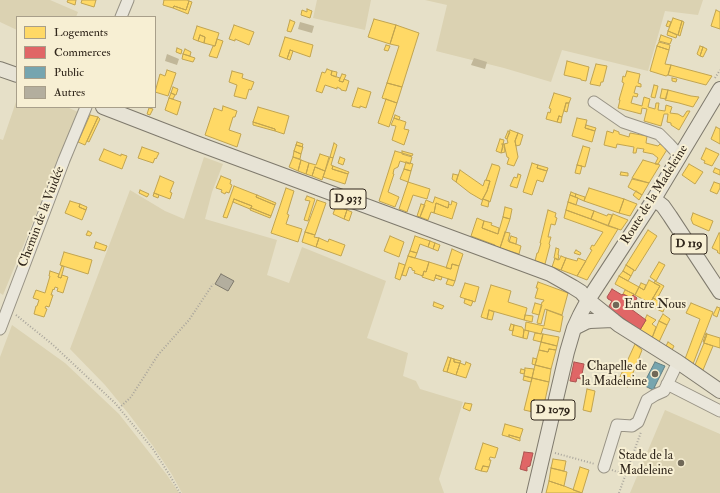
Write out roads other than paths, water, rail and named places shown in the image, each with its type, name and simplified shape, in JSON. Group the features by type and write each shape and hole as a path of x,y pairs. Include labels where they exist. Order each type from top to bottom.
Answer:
{"main road":[{"path":"0,69 16,75"},
{"name":"Route de la Madeleine","path":"588,300 654,199 720,89"},
{"name":"D 933","path":"106,108 550,274 573,286 613,320 720,390"},
{"name":"D 119","path":"654,199 663,206 720,292"},
{"name":"D 1079","path":"534,493 567,352 574,328 588,300"},
{"path":"574,328 590,321 613,320"}],"street":[{"path":"122,16 128,0"},
{"path":"594,102 623,122 659,134 680,156"},
{"name":"Chemin de la Vuidée","path":"0,329 64,160 86,108"},
{"path":"0,300 8,308"},
{"path":"604,468 617,425 632,426 638,422 647,400 664,390 678,362"},
{"path":"667,384 720,411"}],"place":[{"name":"Entre Nous","path":"616,305"},
{"name":"Chapelle de la Madeleine","path":"655,374"},
{"name":"Stade de la Madeleine","path":"681,463"}]}
